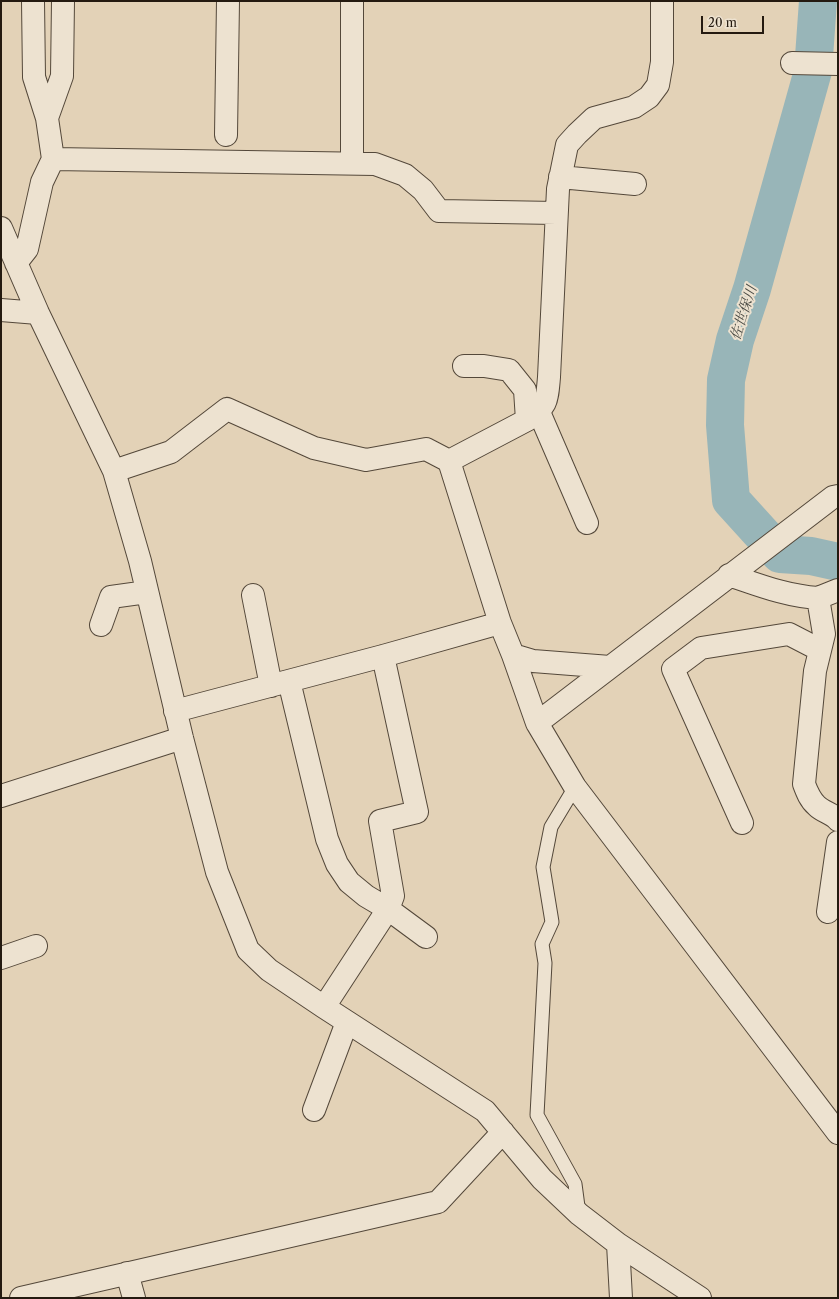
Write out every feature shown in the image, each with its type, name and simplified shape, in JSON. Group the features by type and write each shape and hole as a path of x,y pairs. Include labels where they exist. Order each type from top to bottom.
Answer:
{"street":[{"path":"16,263 27,249 42,182 53,159 47,118 34,77 33,1"},
{"path":"47,118 62,76 63,1"},
{"path":"226,135 228,1"},
{"path":"352,1 352,163"},
{"path":"449,461 533,416 547,400 556,213 560,177 567,145 594,118 634,107 650,97 658,85 662,62 662,1"},
{"path":"792,63 838,64"},
{"path":"53,159 375,164 405,175 423,190 439,211 556,213"},
{"path":"560,177 635,184"},
{"path":"1,228 38,313 114,471 140,561 175,711 218,872 248,950 270,970 324,1007 485,1112 542,1179 579,1214 618,1244 700,1298"},
{"path":"1,310 38,313"},
{"path":"464,366 484,366 509,370 525,390 533,416 587,523"},
{"path":"114,471 171,452 227,409 314,448 366,460 426,449 449,461 500,623 537,723 575,787 838,1133"},
{"path":"537,723 753,557 835,497"},
{"path":"730,575 764,587 798,596 818,598 838,590"},
{"path":"101,625 111,597 147,592"},
{"path":"252,595 327,839 337,864 349,882 366,896 388,909 426,937"},
{"path":"818,598 824,634 815,671 804,784 809,796 817,806 835,816 838,820"},
{"path":"175,711 280,684 500,623"},
{"path":"742,823 673,669 701,648 790,634 820,650"},
{"path":"513,655 533,661 610,667"},
{"path":"324,1007 388,909 393,896 380,821 417,812 383,656"},
{"path":"1,796 182,738"},
{"path":"828,912 838,842"},
{"path":"1,958 36,946"},
{"path":"314,1110 347,1022"},
{"path":"20,1298 438,1202 503,1132"},
{"path":"618,1244 621,1298"},
{"path":"127,1273 134,1298"}],"lane":[{"path":"575,787 551,827 543,867 552,922 542,944 545,963 537,1115 575,1184 579,1214"}],"waterway":[{"name":"佐世保川","path":"818,1 813,71 752,289 735,340 726,380 725,425 731,500 780,554 811,556 838,562"}]}
